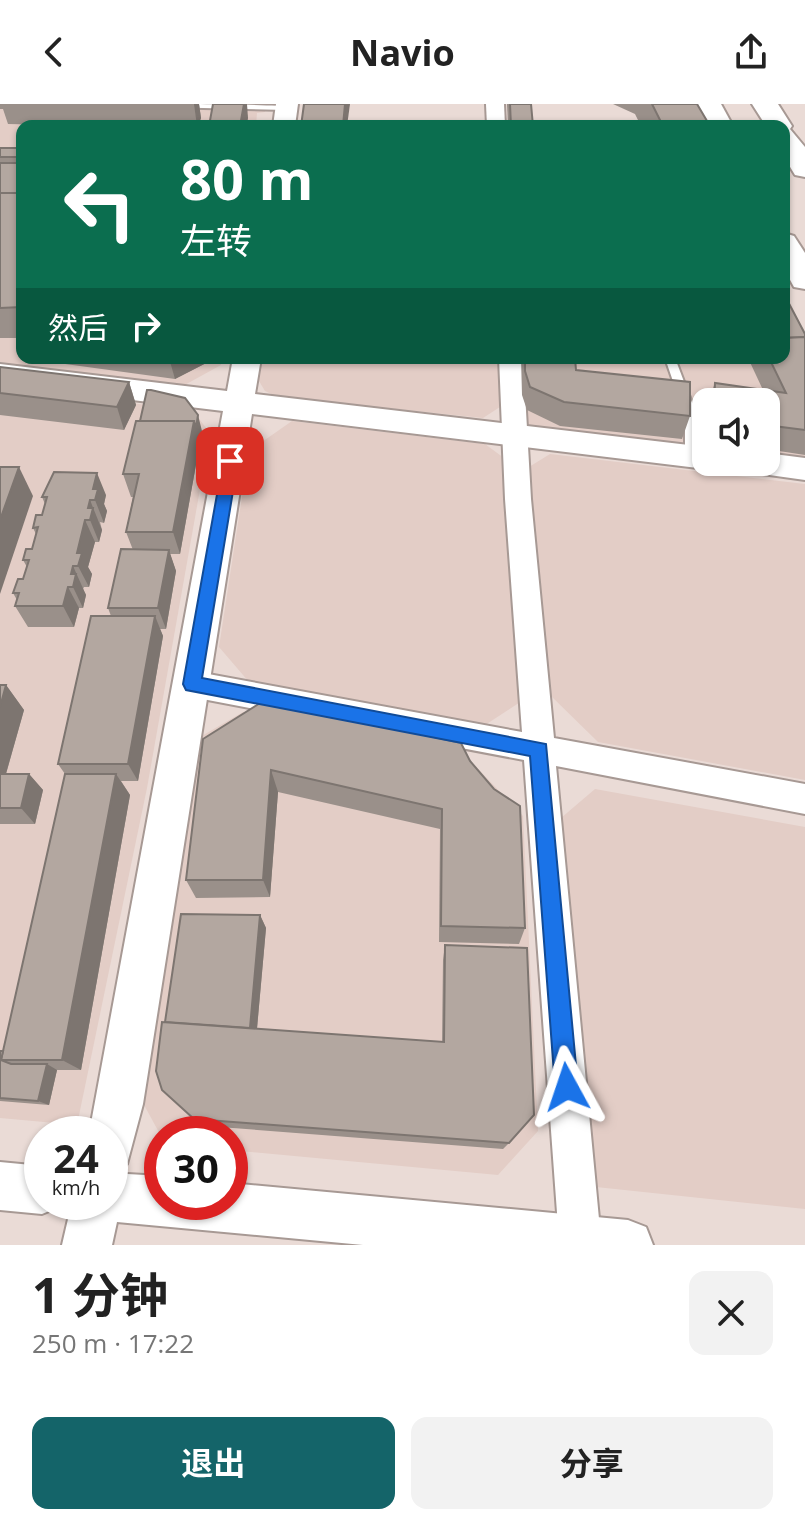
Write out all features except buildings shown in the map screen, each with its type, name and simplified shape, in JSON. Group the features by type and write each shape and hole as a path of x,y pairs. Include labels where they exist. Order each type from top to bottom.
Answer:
{"main road":[{"path":"790,145 805,169"},
{"path":"790,253 805,280"}],"street":[{"path":"117,1116 246,364"},
{"path":"511,364 539,750 580,1240"},
{"path":"0,374 692,456"},
{"path":"780,466 805,469"},
{"path":"192,684 805,799"},
{"path":"0,1186 24,1188"},
{"path":"248,1209 628,1245"},
{"path":"87,1245 93,1220"}],"lane":[{"path":"161,104 286,112"},
{"path":"672,364 692,422"}],"shaded area":[{"path":"0,104 266,104 265,112 257,113 256,120 16,120 16,364 221,364 181,387 0,364"},
{"path":"805,337 805,459 780,456 780,388 692,388 692,445 523,425 518,364 790,364 790,352"},
{"path":"258,364 503,364 506,403 483,418 278,397 265,391 256,376"},
{"path":"0,386 193,411 210,433 147,788 79,1116 24,1116 24,1120 0,1118"},
{"path":"292,421 485,444 508,461 525,699 482,727 255,689 219,647 249,451"},
{"path":"550,454 692,471 692,476 737,476 805,484 805,780 598,742 550,695 529,467"},
{"path":"243,712 464,754 523,816 538,1131 498,1175 248,1152 248,1116 150,1116 143,1103 200,737"},
{"path":"595,789 805,827 805,1209 596,1187 561,818"}],"route":[{"path":"230,461 192,684 539,750 567,1087"}]}
